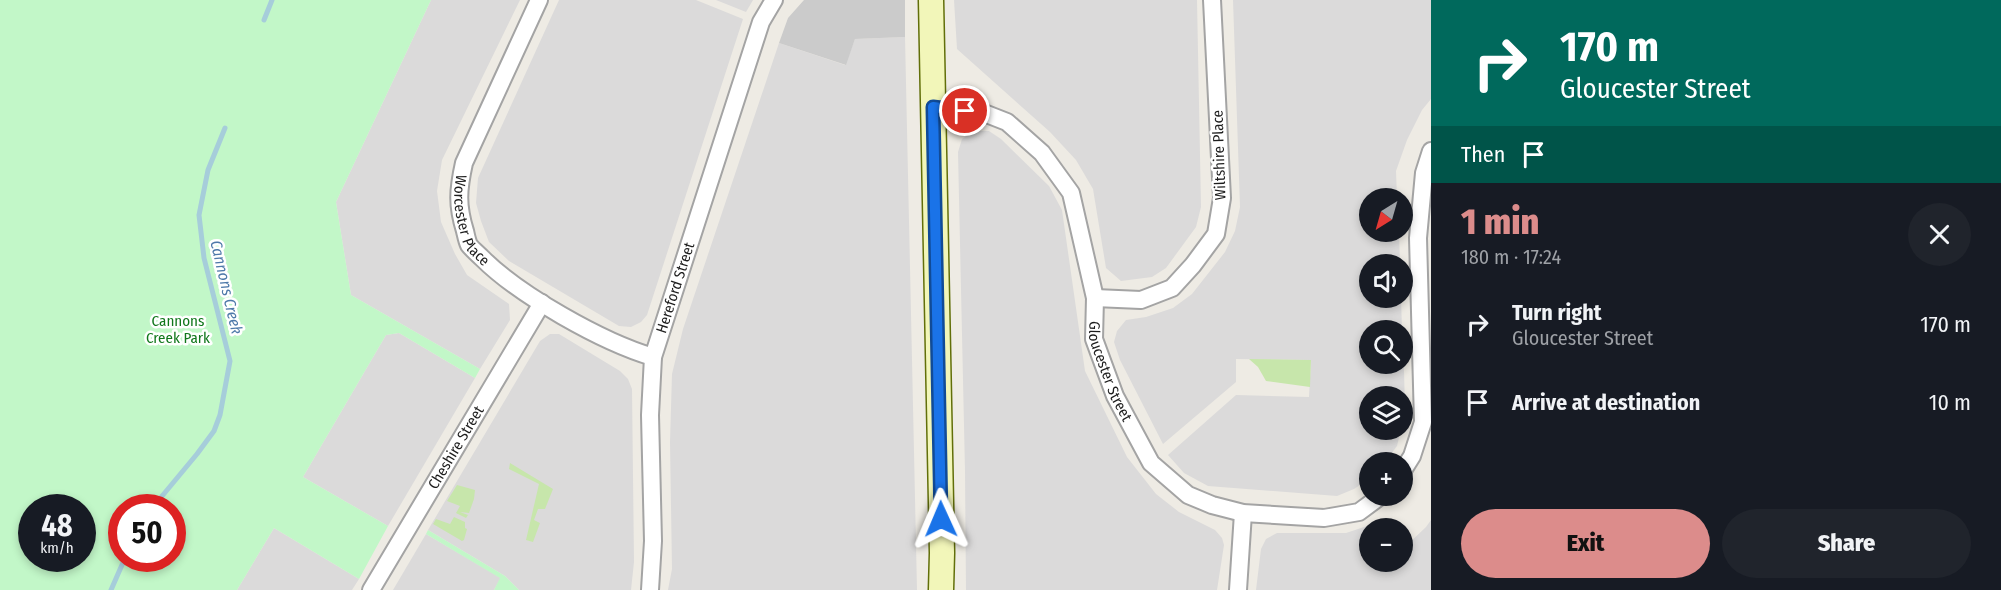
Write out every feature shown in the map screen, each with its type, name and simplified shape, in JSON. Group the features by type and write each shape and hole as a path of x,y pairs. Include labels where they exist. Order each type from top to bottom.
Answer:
{"main road":[{"path":"931,0 942,553 940,590"}],"street":[{"name":"Worcester Place","path":"539,0 464,163 458,190 460,214 469,244 495,271 542,303 602,337 653,357"},
{"name":"Hereford Street","path":"650,590 653,541 650,415 653,357 761,22 774,0"},
{"name":"Wiltshire Place","path":"1095,298 1140,300 1172,288 1216,234 1222,198 1212,0"},
{"name":"Gloucester Street","path":"933,107 984,113 1007,122 1042,153 1071,193 1095,298 1094,339 1115,396 1151,464 1188,495 1243,513 1324,518 1359,512 1367,506"},
{"path":"1413,453 1423,422 1418,238 1424,173 1431,151"},
{"name":"Cheshire Street","path":"371,590 542,303"},
{"path":"1238,590 1243,513"}],"shaded area":[{"path":"431,0 520,0 442,160 437,191 441,222 467,275 509,304 510,320 480,369 351,295 336,202"},
{"path":"559,0 696,0 743,19 647,315 641,322 631,327 619,326 509,261 489,242 476,203 478,178"},
{"path":"716,0 753,0 746,12"},
{"path":"804,0 905,0 905,37 855,39 846,65 779,43 788,18"},
{"path":"954,0 1197,0 1201,207 1196,227 1166,268 1152,277 1121,281 1106,268 1093,189 1076,160 1050,132 957,49"},
{"path":"1233,0 1431,0 1431,99 1422,110 1407,140 1396,171 1397,188 1359,188 1359,242 1399,242 1400,254 1359,254 1359,308 1401,308 1402,320 1359,320 1359,374 1404,374 1404,386 1359,386 1359,440 1398,440 1392,452 1359,452 1359,486 1337,496 1208,486 1184,473 1168,455 1236,395 1309,397 1311,360 1236,359 1236,382 1163,444 1120,360 1114,342 1117,331 1126,320 1146,317 1173,308 1192,294 1225,252 1235,231 1240,207"},
{"path":"905,37 917,590 668,590 672,569 670,442 672,374 683,329 779,43 845,65 855,39"},
{"path":"974,131 989,131 1001,139 1049,186 1062,210 1085,371 1127,457 1156,494 1179,512 1215,530 1222,538 1224,545 1217,590 966,590 958,152 962,139"},
{"path":"399,333 475,378 388,526 303,477 386,335"},
{"path":"550,334 559,334 620,371 628,379 632,389 634,562 631,590 519,590 505,576 428,530 540,341"},
{"path":"1431,520 1431,590 1256,590 1261,549 1266,539 1277,533 1346,533 1359,529 1359,572 1413,572 1413,539"},
{"path":"274,528 359,579 352,590 237,590"},
{"path":"426,534 501,578 494,590 393,590"}],"green space":[{"name":"Cannons Creek Park","path":"0,0 431,0 336,202 351,295 480,369 475,378 399,333 386,335 303,477 388,526 359,579 274,528 237,590 0,590"},
{"path":"1249,359 1311,360 1310,387 1266,381 1258,367"},
{"path":"510,463 553,489 545,509 538,509 534,520 540,523 533,542 526,540 539,484 509,469"},
{"path":"457,485 475,490 469,513 460,512 468,515 466,518 456,513 460,506 447,501"},
{"path":"454,517 465,522 467,529 462,541 433,524 436,519 450,524"},
{"path":"428,530 505,576 519,590 494,590 500,578 426,534"}],"waterway":[{"name":"Cannons Creek","path":"264,20 272,0"},
{"name":"Cannons Creek","path":"164,494 214,431 220,415 230,361 204,258 199,215 208,170 225,128"},
{"path":"111,590 119,572"}],"route":[{"path":"941,519 933,107 965,111"}]}
